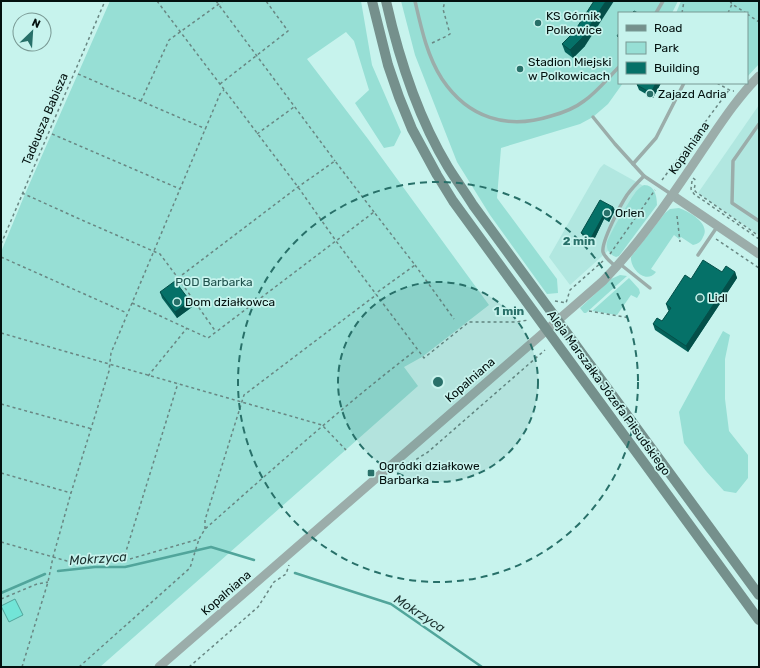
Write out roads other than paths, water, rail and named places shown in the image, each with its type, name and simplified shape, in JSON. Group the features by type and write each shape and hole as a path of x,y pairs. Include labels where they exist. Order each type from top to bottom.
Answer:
{"main road":[{"name":"Aleja Marszałka Józefa Piłsudskiego","path":"372,1 388,65 412,129 433,169 454,201 547,330 759,620"},
{"name":"Aleja Marszałka Józefa Piłsudskiego","path":"386,1 394,34 412,90 424,120 447,166 473,205 557,321 642,434 759,595"}],"street":[{"name":"Kopalniana","path":"159,667 598,286 618,266 672,195 735,105 759,76"},
{"path":"672,195 758,252"}],"lane":[{"path":"415,1 426,45 442,79 454,94 472,110 491,119 517,122 530,121 558,114 584,102 618,68"},
{"path":"657,12 663,1"},
{"path":"632,164 656,138 683,84"},
{"path":"593,117 632,164 644,176 672,195"},
{"path":"759,124 733,161 732,203 759,221"},
{"path":"644,176 627,195 610,227 603,245 603,252 606,258 650,288"},
{"path":"698,255 718,226"}],"waterway":[{"name":"Mokrzyca","path":"58,571 95,567 125,567 211,547 254,560"},
{"name":"Mokrzyca","path":"295,573 391,604 482,667"},
{"name":"Mokrzyca","path":"1,593 45,574"}],"place":[{"name":"KS Górnik Polkowice","path":"538,23"},
{"name":"Stadion Miejski w Polkowicach","path":"520,69"},
{"name":"Zajazd Adria","path":"650,94"},
{"name":"Orlen","path":"607,213"},
{"name":"Lidl","path":"700,298"},
{"name":"Dom działkowca","path":"177,302"},
{"name":"Ogródki działkowe Barbarka","path":"371,473"}],"park label":[{"name":"POD Barbarka","path":"214,282"}]}
